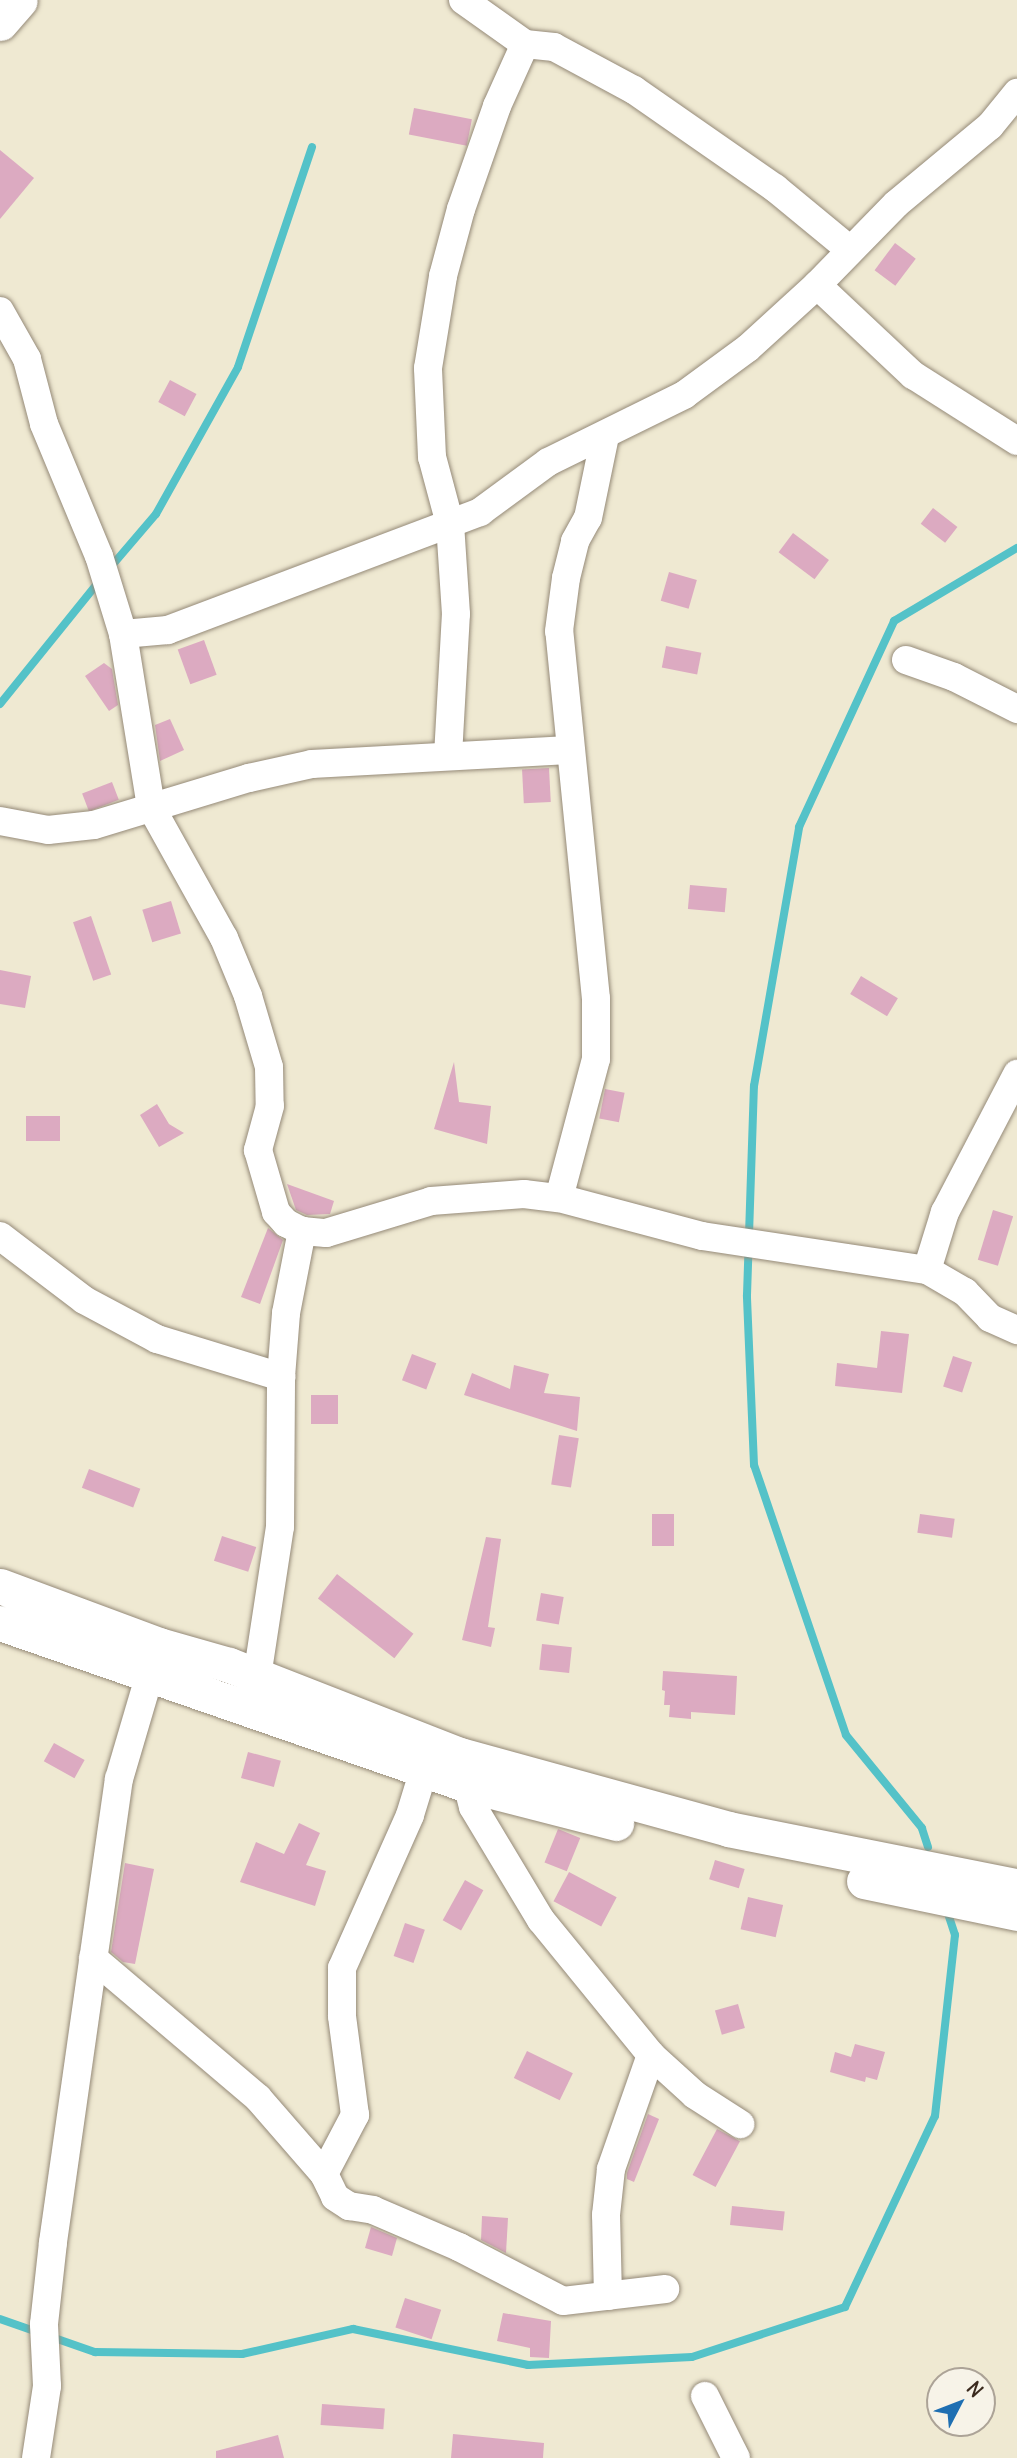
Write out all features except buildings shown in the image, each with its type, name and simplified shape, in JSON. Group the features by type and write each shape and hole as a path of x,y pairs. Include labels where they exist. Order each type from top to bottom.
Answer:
{"street":[{"path":"0,23 20,0"},
{"path":"463,0 525,44 554,47 634,90 775,188 849,248"},
{"path":"448,756 456,614 450,524 432,457 430,355 443,276 461,209 497,106 525,44"},
{"path":"123,634 168,630 480,512 548,461 605,436 628,419 684,395 724,367 817,285 849,248 990,126 1017,93"},
{"path":"817,285 913,375 1017,441"},
{"path":"0,311 27,359 44,424 99,556 123,634 151,807 224,938 248,996 269,1067 271,1106 258,1150 276,1212 302,1231 336,1230 383,1212 431,1201 524,1194 559,1198 702,1236 928,1270 965,1292 990,1318 1017,1330"},
{"path":"559,1198 596,1059 596,999 559,631 566,578 575,541 588,517 605,436"},
{"path":"906,660 954,677 1017,709"},
{"path":"0,821 48,830 94,825 312,764 569,750"},
{"path":"928,1270 945,1212 1017,1074"},
{"path":"257,1677 280,1527 281,1377 286,1313 302,1231"},
{"path":"0,1236 84,1300 157,1339 281,1377"},
{"path":"0,1586 155,1659 446,1763 707,1846 1017,1913"},
{"path":"0,1623 155,1659 257,1677 446,1763 728,1829 1017,1886"},
{"path":"36,2458 47,2386 44,2324 53,2242 119,1779 155,1659"},
{"path":"446,1763 541,1920 651,2055 695,2095 740,2124"},
{"path":"324,2174 355,2115 342,2016 342,1968 410,1815 446,1763"},
{"path":"93,1958 258,2098 324,2174 335,2197 349,2206 373,2210 447,2242 563,2301 665,2289"},
{"path":"608,2296 606,2215 611,2169 651,2055"},
{"path":"705,2396 736,2458"}],"waterway":[{"path":"109,569 156,514 238,367 312,147"},
{"path":"928,1847 922,1828 846,1735 754,1465 747,1295 754,1086 799,827 894,621 1017,548"},
{"path":"0,704 101,579"},
{"path":"0,2319 95,2352 242,2354 353,2329 528,2365 692,2357 845,2307 935,2116 955,1935 946,1907"}]}
